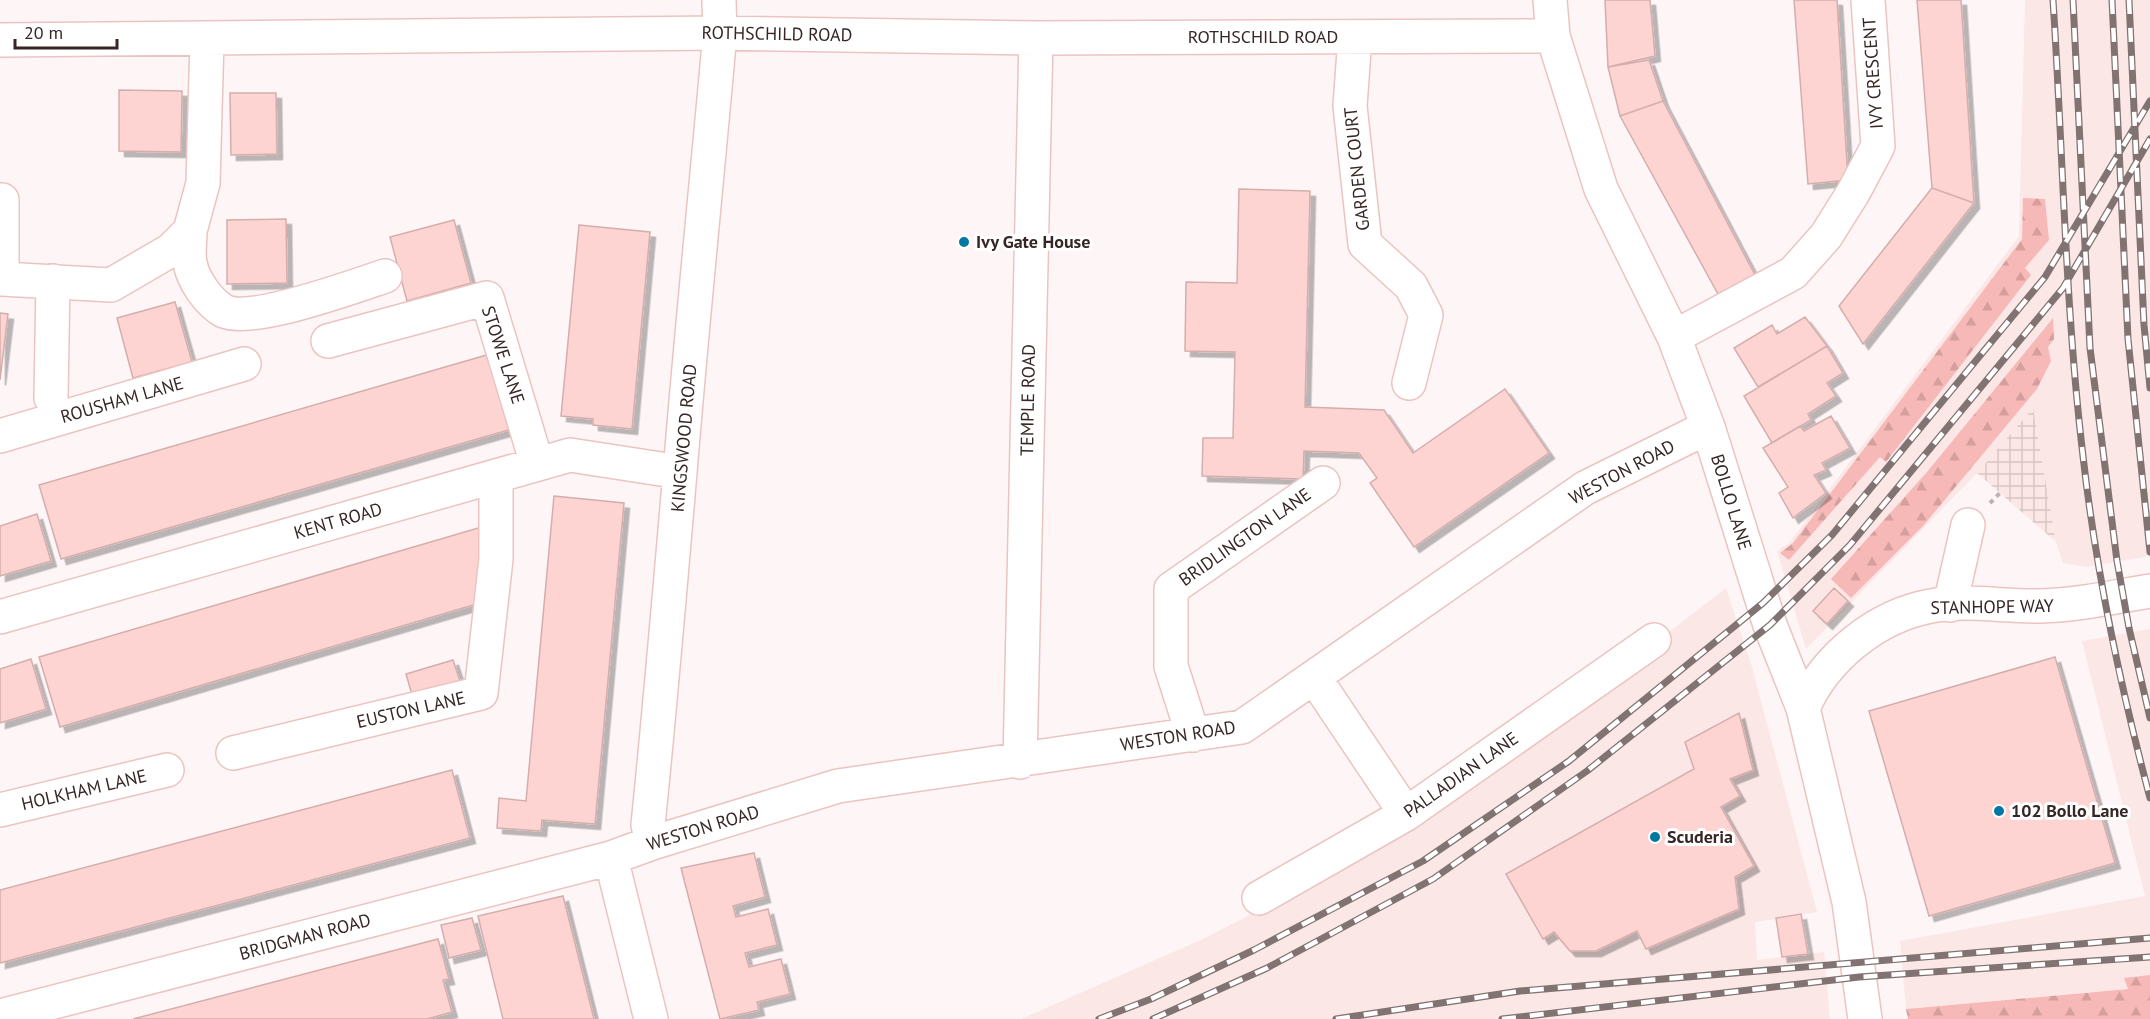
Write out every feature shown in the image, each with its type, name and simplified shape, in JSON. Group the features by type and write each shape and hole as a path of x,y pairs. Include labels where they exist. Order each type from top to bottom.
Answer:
{"street":[{"name":"KINGSWOOD ROAD","path":"652,843 648,825 668,635 680,471 720,33 719,0"},
{"name":"BOLLO LANE","path":"1550,0 1553,36 1601,189 1674,338 1708,427 1766,614 1803,708 1849,902 1865,1019"},
{"name":"IVY CRESCENT","path":"1674,338 1793,273 1827,236 1853,193 1878,146 1868,0"},
{"name":"ROTHSCHILD ROAD","path":"0,40 720,33 1036,38 1553,36"},
{"name":"GARDEN COURT","path":"1355,37 1350,105 1365,244 1411,286 1426,315 1409,383"},
{"name":"TEMPLE ROAD","path":"1020,762 1036,38"},
{"path":"207,39 203,183 190,231 190,263 196,279 209,299 225,311 243,315 305,302 385,276"},
{"path":"2,200 2,279 111,285 171,250 190,231"},
{"path":"51,398 53,281"},
{"name":"STOWE LANE","path":"328,341 487,298 537,464"},
{"name":"ROUSHAM LANE","path":"0,436 244,364"},
{"name":"WESTON ROAD","path":"610,858 838,786 1020,762 1242,727 1585,488 1708,427"},
{"name":"KENT ROAD","path":"0,617 570,455 680,471"},
{"name":"EUSTON LANE","path":"233,753 481,693 496,559 496,476"},
{"name":"BRIDLINGTON LANE","path":"1193,735 1171,666 1171,589 1323,483"},
{"path":"1950,605 1968,525"},
{"name":"STANHOPE WAY","path":"1803,708 1811,690 1829,666 1863,637 1892,618 1931,605 2064,605 2150,591"},
{"name":"PALLADIAN LANE","path":"1259,898 1406,814 1654,640"},
{"path":"1314,677 1406,814"},
{"name":"HOLKHAM LANE","path":"0,810 167,770"},
{"path":"610,858 651,1019"},
{"name":"BRIDGMAN ROAD","path":"0,1016 610,858"}],"shaded area":[{"path":"2025,0 2150,0 2150,556 2087,567 2063,563 2056,542 2033,409 1977,473 1806,649 1777,551 1790,542 2019,236"},
{"path":"2033,408 2056,542 1977,473"},
{"path":"1726,588 1752,667 1817,912 1755,922 1757,960 1824,952 1830,1019 1021,1019 1203,939 1411,831"},
{"path":"2150,629 2150,987 1906,1009 1900,941 2145,896 2082,641"}],"green space":[{"path":"2023,198 2045,199 2049,240 2025,268 2031,275 1886,462 1880,457 1789,560 1780,553 1793,543 2022,239"},
{"path":"2053,318 2054,339 2048,347 2051,361 2037,389 1923,526 1851,598 1831,579 1927,472"},
{"path":"2150,975 2150,1019 1908,1019 1906,1009 2128,989 2124,978"}],"building":[{"path":"1605,0 1650,0 1655,56 1608,67"},
{"path":"1794,0 1837,0 1848,180 1808,184"},
{"path":"1917,0 1961,0 1974,203 1932,188"},
{"path":"1649,60 1663,101 1620,116 1608,67"},
{"path":"119,90 182,91 181,152 119,151"},
{"path":"230,93 276,93 277,154 231,155"},
{"path":"1663,101 1755,275 1718,294 1620,116"},
{"path":"1932,188 1974,203 1863,344 1839,306"},
{"path":"1239,189 1310,191 1305,407 1384,410 1413,453 1505,389 1549,453 1414,547 1370,483 1377,478 1359,453 1304,451 1303,479 1202,476 1203,438 1233,438 1235,352 1185,351 1186,282 1237,283"},
{"path":"286,219 287,283 227,284 227,220"},
{"path":"454,220 471,283 407,301 390,237"},
{"path":"579,225 650,232 632,429 593,425 593,419 561,416"},
{"path":"175,302 192,362 133,378 117,318"},
{"path":"0,313 8,314 0,380"},
{"path":"1805,317 1827,346 1758,387 1734,348 1772,325 1777,334"},
{"path":"1827,346 1843,373 1827,383 1836,396 1808,414 1811,420 1772,443 1744,396"},
{"path":"490,354 512,429 61,559 39,485"},
{"path":"1831,416 1850,448 1822,463 1826,470 1814,475 1826,493 1793,518 1779,493 1788,487 1763,448 1800,426 1804,431"},
{"path":"554,496 624,503 595,824 542,820 541,831 497,828 499,798 526,801"},
{"path":"37,514 51,561 0,576 0,526"},
{"path":"485,526 480,603 60,727 39,657"},
{"path":"1834,588 1848,601 1827,624 1813,611"},
{"name":"102 Bollo Lane","path":"2055,657 2115,863 1929,916 1869,711"},
{"path":"31,659 46,709 0,723 0,669"},
{"path":"453,660 461,684 413,698 406,674"},
{"name":"Scuderia","path":"1739,713 1753,770 1730,779 1740,796 1721,807 1754,866 1735,877 1739,909 1646,949 1637,931 1596,951 1570,951 1554,932 1543,939 1506,874 1694,769 1685,742"},
{"path":"452,770 470,838 0,963 0,890"},
{"path":"754,853 765,897 733,906 736,917 768,909 777,945 745,953 749,967 781,959 790,994 757,1002 759,1010 720,1019 681,868"},
{"path":"563,896 594,1019 503,1019 478,916"},
{"path":"1801,914 1808,954 1782,957 1776,918"},
{"path":"472,918 481,950 449,958 441,925"},
{"path":"438,939 449,979 443,980 452,1012 427,1019 133,1019"}],"railway":[{"path":"2053,0 2068,285 2088,499 2110,628 2150,798"},
{"path":"2073,0 2090,348 2117,561 2129,628 2150,718"},
{"path":"2112,0 2128,339 2150,552"},
{"path":"2129,0 2144,325 2150,388"},
{"path":"1099,1019 1151,999 1254,950 1423,861 1569,761 1763,603 1832,535 2045,277 2150,101"},
{"path":"1153,1019 1267,968 1433,879 1587,771 1770,625 1850,545 2063,288 2150,139"},
{"path":"1336,1019 1520,991 2150,938"},
{"path":"1502,1019 1859,977 2150,957"}],"place":[{"name":"Ivy Gate House","path":"964,242"},
{"name":"102 Bollo Lane","path":"1999,811"},
{"name":"Scuderia","path":"1655,837"}]}
